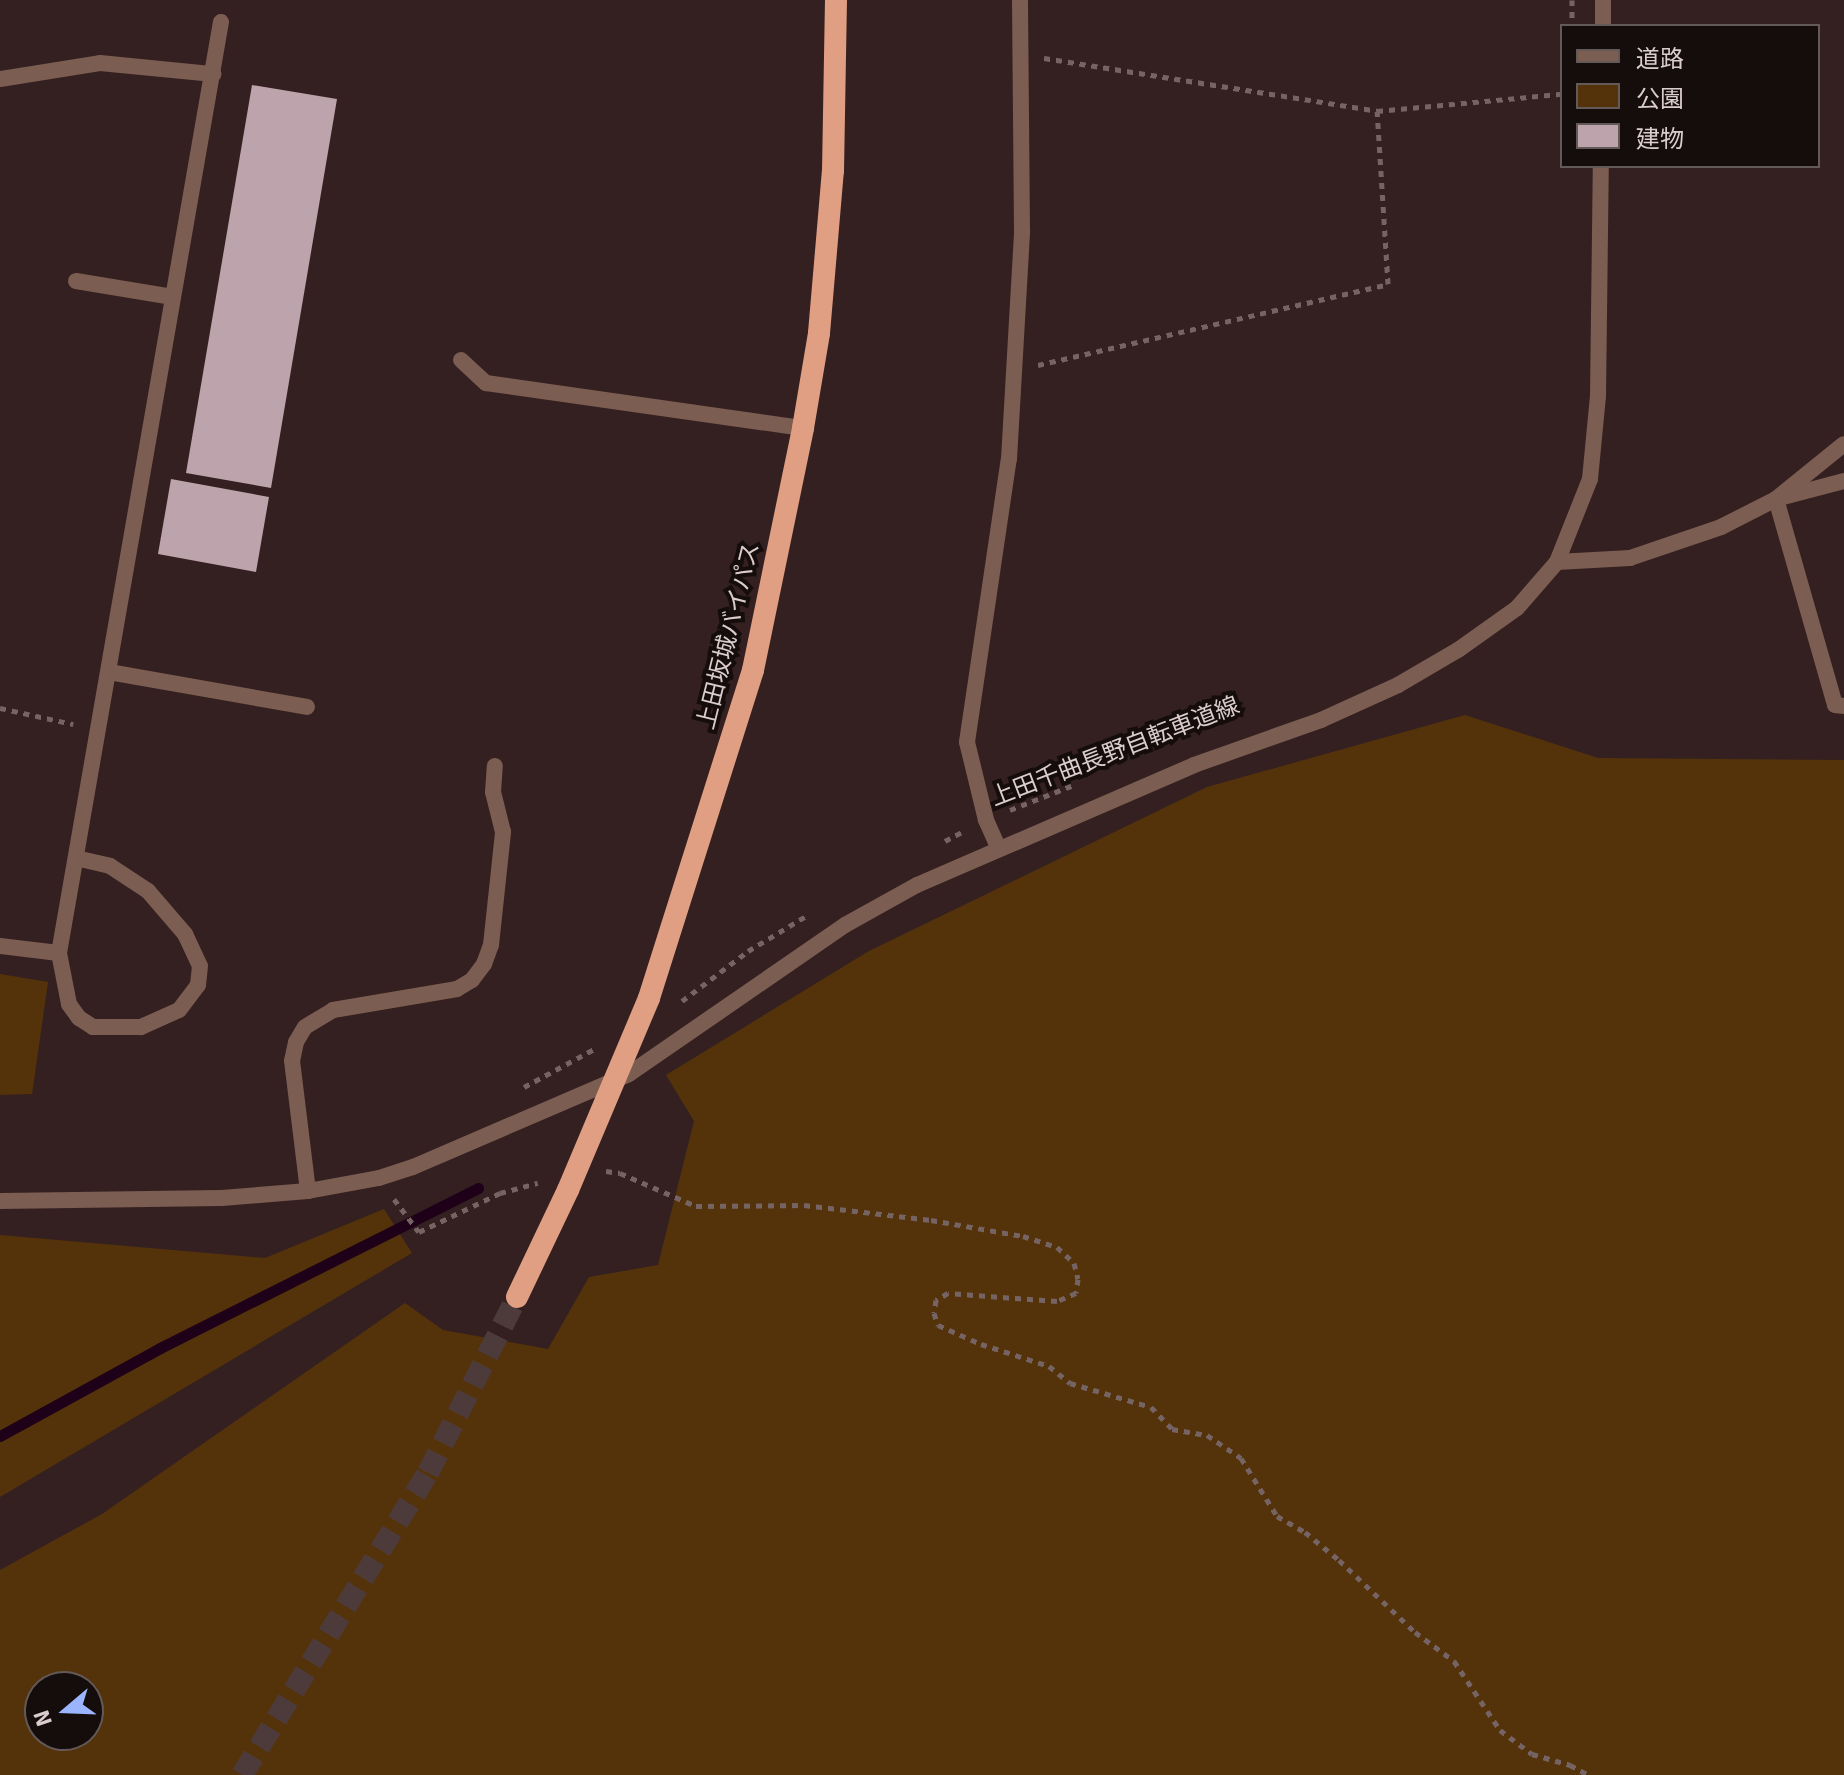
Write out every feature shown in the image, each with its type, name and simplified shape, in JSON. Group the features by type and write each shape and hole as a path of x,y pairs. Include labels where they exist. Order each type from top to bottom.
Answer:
{"highway":[{"name":"上田坂城バイパス","path":"517,1297 568,1190 649,998 753,670 803,428 819,333 833,171 836,0"}],"street":[{"path":"998,847 986,820 967,742 1009,459 1022,231 1020,0"},
{"path":"1603,0 1603,24"},
{"path":"76,858 110,866 148,891 194,949 200,966 198,985 179,1010 141,1027 93,1027 79,1018 69,1004 59,953 221,22"},
{"path":"0,79 100,63 213,74"},
{"path":"0,1201 222,1198 308,1191 379,1178 516,1125 629,1074 845,925 917,885 998,847 1194,765 1321,720 1398,685 1458,650 1517,608 1557,562 1590,479 1598,396 1601,168"},
{"path":"76,281 173,297"},
{"path":"461,360 486,383 803,428"},
{"path":"1557,562 1630,558 1721,527 1776,499 1844,444"},
{"path":"1776,499 1844,481"},
{"path":"1776,499 1835,705 1844,706"},
{"path":"109,672 307,707"},
{"path":"308,1191 292,1061 296,1042 305,1027 333,1010 457,989 472,980 484,964 491,945 503,832 493,792 495,766"},
{"path":"0,946 59,953"}],"path":[{"path":"1572,0 1572,24"},
{"path":"1019,54 1377,111 1560,94"},
{"path":"1014,371 1388,284 1377,111"},
{"path":"0,708 98,729"},
{"name":"上田千曲長野自転車道線","path":"934,846 986,820 1083,781"},
{"path":"680,1003 748,951 816,910"},
{"path":"518,1090 600,1046"},
{"path":"590,1173 620,1173 696,1206 804,1205 1008,1233 1057,1247 1074,1263 1078,1279 1076,1293 1057,1301 948,1293 936,1300 934,1313 938,1325 981,1344 1049,1366 1070,1383 1151,1407 1172,1429 1207,1435 1241,1458 1277,1516 1328,1550 1415,1632 1454,1661 1500,1730 1532,1754 1570,1765 1589,1775"},
{"path":"379,1178 419,1232 500,1193 547,1180"}],"green space":[{"path":"1465,715 1598,758 1844,760 1844,1775 0,1775 0,1570 102,1514 405,1303 443,1330 548,1349 589,1277 658,1265 694,1121 666,1075 869,951 1207,787"},
{"path":"0,974 48,982 32,1094 0,1095"},
{"path":"384,1209 412,1253 0,1497 0,1235 265,1258"}],"building":[{"path":"252,85 337,99 271,488 186,473"},
{"path":"171,479 269,497 256,572 158,554"}],"waterway":[{"path":"0,1436 160,1348 478,1188"}],"tunnel":[{"path":"242,1775 428,1473 517,1297"}]}
